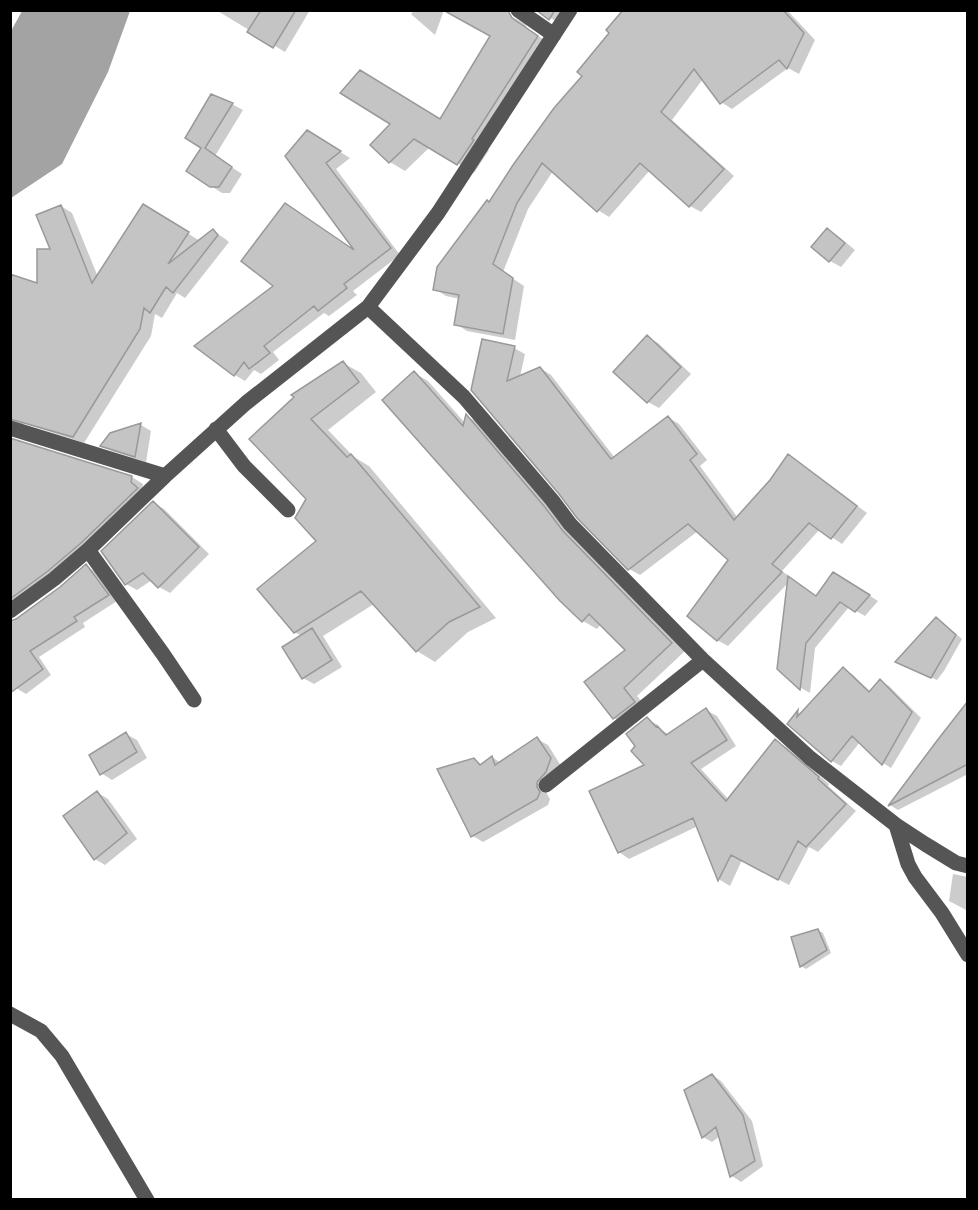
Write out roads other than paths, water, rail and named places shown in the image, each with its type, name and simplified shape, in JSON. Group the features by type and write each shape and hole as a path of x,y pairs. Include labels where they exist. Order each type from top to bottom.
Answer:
{"street":[{"path":"518,10 554,35"},
{"path":"10,611 54,579 88,550 246,403 368,307 438,213 570,10"},
{"path":"368,307 464,397 570,524 703,660 810,758 896,825 933,849 968,866"},
{"path":"10,428 165,476"},
{"path":"216,429 244,466 288,510"},
{"path":"88,550 194,700"},
{"path":"546,785 703,660"},
{"path":"896,825 908,864 915,877 942,913 968,956"},
{"path":"10,1014 41,1031 62,1056 147,1200"}]}
